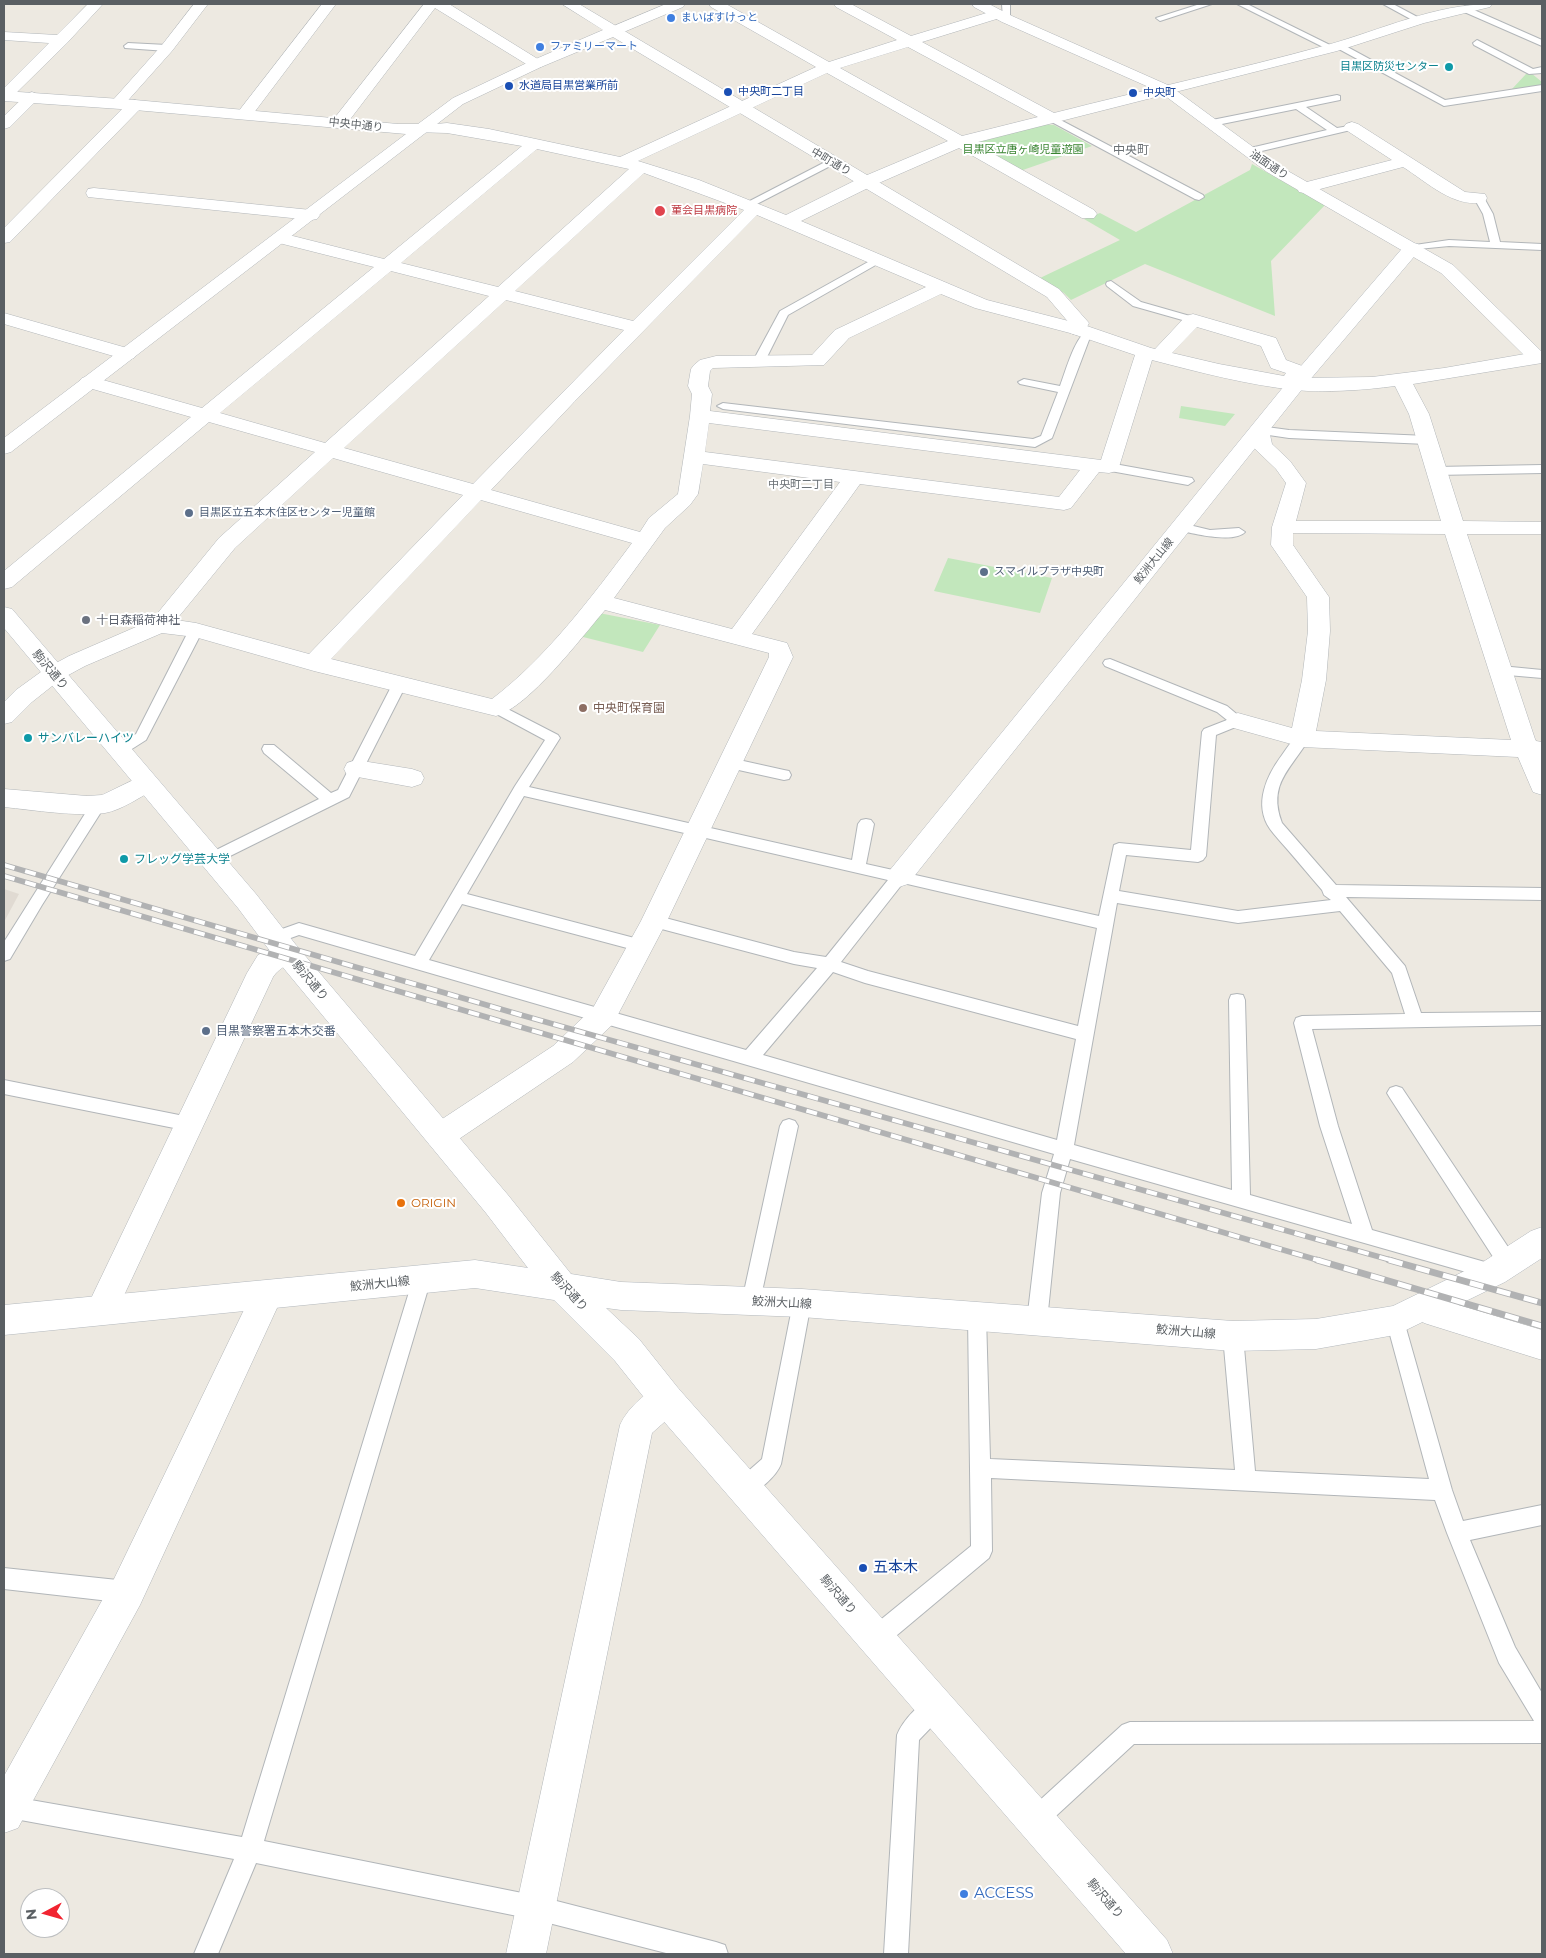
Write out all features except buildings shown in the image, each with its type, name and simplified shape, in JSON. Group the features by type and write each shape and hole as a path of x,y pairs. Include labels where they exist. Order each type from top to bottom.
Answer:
{"street":[{"path":"5,96 96,4"},
{"path":"118,103 167,48 201,4"},
{"path":"244,115 329,4"},
{"path":"339,123 431,4"},
{"path":"439,4 536,64"},
{"name":"中町通り","path":"568,4 1053,293 1080,323 1083,331"},
{"path":"4,448 458,101 536,64 678,4"},
{"path":"716,4 1088,214"},
{"path":"842,4 1051,118"},
{"name":"油面通り","path":"979,4 1004,12 1165,89 1272,169 1447,269 1541,359"},
{"path":"786,222 866,182 960,142 1336,47 1419,20 1485,4"},
{"path":"4,716 24,696 53,674 77,661 160,626 227,542 502,294 632,165 739,107 827,67 1004,12"},
{"path":"5,37 62,40"},
{"name":"中央中通り","path":"5,96 118,103 410,130 447,128 489,134 632,165 693,184 751,206 981,304 1083,331 1151,354 1219,370 1293,383 1372,383 1541,359"},
{"path":"4,124 32,97"},
{"path":"4,238 135,105"},
{"path":"1352,127 1461,197 1480,198"},
{"path":"4,582 534,144"},
{"path":"1305,188 1405,162"},
{"path":"94,193 311,215"},
{"path":"314,663 751,206"},
{"path":"281,238 636,327"},
{"name":"鮫洲大山線","path":"899,877 1259,430 1293,383 1412,248"},
{"path":"160,626 196,630 314,663 496,708 524,688 600,602 658,523 683,501 688,494 700,416 702,394 698,386 701,369 707,364 716,362 817,361 842,334 942,287"},
{"path":"4,318 127,354"},
{"path":"694,457 1064,504 1102,466 1151,354 1193,320 1269,342 1278,364 1298,371 1293,383"},
{"path":"1401,378 1419,414 1501,671 1534,749 1542,786"},
{"path":"90,382 645,540"},
{"path":"700,416 1102,466"},
{"path":"1259,430 1262,446 1283,465 1296,483 1282,527 1282,545 1318,597 1319,631 1316,660 1302,739"},
{"path":"738,637 853,478"},
{"path":"1282,527 1542,528"},
{"path":"440,1136 564,1054 603,1016 642,946 782,657 779,648 600,602"},
{"name":"駒沢通り","path":"4,614 247,902 280,945 497,1204 562,1287 627,1350 666,1399 1153,1954"},
{"path":"1238,721 1302,739 1534,749"},
{"path":"356,769 412,778"},
{"path":"4,798 98,805 115,800 146,783"},
{"path":"101,1311 261,973 280,945"},
{"name":"鮫洲大山線","path":"4,1320 475,1274 621,1296 802,1303 1233,1336 1316,1334 1395,1320 1427,1306 1501,1267 1542,1241"},
{"path":"6,1810 127,1592 267,1295"},
{"path":"1427,1306 1435,1313 1542,1345"},
{"path":"526,1954 637,1425 666,1399"}],"lane":[{"path":"1160,18 1208,4"},
{"path":"1241,4 1336,47 1444,103 1542,88"},
{"path":"1387,4 1419,20"},
{"path":"1465,9 1542,43"},
{"path":"1477,43 1532,72 1542,70"},
{"path":"128,46 167,48"},
{"path":"1212,123 1337,98"},
{"path":"1298,106 1335,131"},
{"path":"1051,118 1199,196"},
{"path":"1249,151 1352,127"},
{"path":"751,206 831,162"},
{"path":"1480,198 1488,214 1495,243"},
{"path":"1412,248 1449,243 1542,246"},
{"path":"759,361 784,313 877,260"},
{"path":"1111,284 1137,304 1193,320"},
{"path":"723,406 1035,442 1046,438 1084,339 1083,331"},
{"path":"1024,382 1064,390"},
{"path":"1259,430 1290,434 1427,440"},
{"path":"1102,466 1188,481"},
{"path":"1436,471 1542,469"},
{"path":"1181,527 1210,534 1239,532"},
{"path":"119,750 141,737 196,630"},
{"path":"1110,664 1222,709 1238,721"},
{"path":"1501,671 1542,674"},
{"path":"211,859 344,793 399,685"},
{"path":"419,963 520,790 554,738 496,708"},
{"path":"1037,1320 1051,1193 1064,1150 1112,896 1119,849 1198,856 1209,732 1238,721"},
{"path":"1302,739 1274,776 1268,812 1275,825 1329,891 1399,970 1415,1020"},
{"path":"268,749 330,800"},
{"path":"730,763 784,775"},
{"path":"520,790 1106,924"},
{"path":"4,955 36,901 98,805"},
{"path":"858,867 866,824"},
{"path":"750,1058 830,964 899,877"},
{"path":"1329,891 1542,894"},
{"path":"1112,896 1238,917 1342,906"},
{"path":"458,897 642,946"},
{"path":"654,921 794,958 830,964 865,977 1086,1035"},
{"path":"280,945 298,929 1365,1236 1501,1267"},
{"path":"1237,1000 1241,1200"},
{"path":"1365,1236 1329,1126 1302,1023 1542,1019"},
{"path":"4,1087 189,1124"},
{"path":"1396,1092 1501,1267"},
{"path":"751,1301 789,1126"},
{"path":"206,1954 250,1850 422,1279"},
{"path":"744,1487 771,1464 802,1303"},
{"path":"876,1638 982,1552 978,1316"},
{"path":"1395,1320 1442,1490 1457,1534 1507,1656 1542,1714"},
{"path":"1233,1336 1246,1481"},
{"path":"981,1468 1442,1490"},
{"path":"1457,1534 1542,1515"},
{"path":"4,1578 127,1592"},
{"path":"896,1954 908,1735 936,1707"},
{"path":"1036,1819 1130,1733 1542,1732"},
{"path":"6,1810 250,1850 537,1908 716,1954"}],"shaded area":[{"path":"4,889 19,894 4,922"}],"green space":[{"path":"1531,73 1542,82 1542,87 1516,91 1512,89 1526,74"},
{"name":"目黒区立唐ヶ崎児童遊園","path":"1043,124 1054,125 1092,146 1020,171 976,146 977,142"},
{"path":"1252,164 1325,205 1271,261 1275,316 1145,264 1071,300 1064,293 1040,278 1120,240 1084,219 1100,213 1136,232 1250,170"},
{"path":"1181,406 1235,414 1225,426 1179,418"},
{"path":"948,558 1052,578 1040,613 934,591"},
{"path":"599,613 660,625 643,652 579,636"}],"railway":[{"path":"4,865 521,1015 1394,1261"},
{"path":"4,876 1321,1261"},
{"path":"1317,1260 1542,1326"},
{"path":"1389,1260 1542,1303"}],"place":[{"name":"まいばすけっと","path":"671,18"},
{"name":"ファミリーマート","path":"540,47"},
{"name":"目黒区防災センター","path":"1449,67"},
{"name":"水道局目黒営業所前","path":"509,86"},
{"name":"中央町二丁目","path":"728,92"},
{"name":"中央町","path":"1133,93"},
{"name":"菫会目黒病院","path":"660,211"},
{"name":"目黒区立五本木住区センター児童館","path":"189,513"},
{"name":"スマイルプラザ中央町","path":"984,572"},
{"name":"十日森稲荷神社","path":"86,620"},
{"name":"中央町保育園","path":"583,708"},
{"name":"サンバレーハイツ","path":"28,738"},
{"name":"フレッグ学芸大学","path":"124,859"},
{"name":"目黒警察署五本木交番","path":"206,1031"},
{"name":"ORIGIN","path":"401,1203"},
{"name":"五本木","path":"863,1568"},
{"name":"ACCESS","path":"964,1894"}],"district":[{"name":"中央町","path":"1131,150"},
{"name":"中央町二丁目","path":"801,485"}]}
